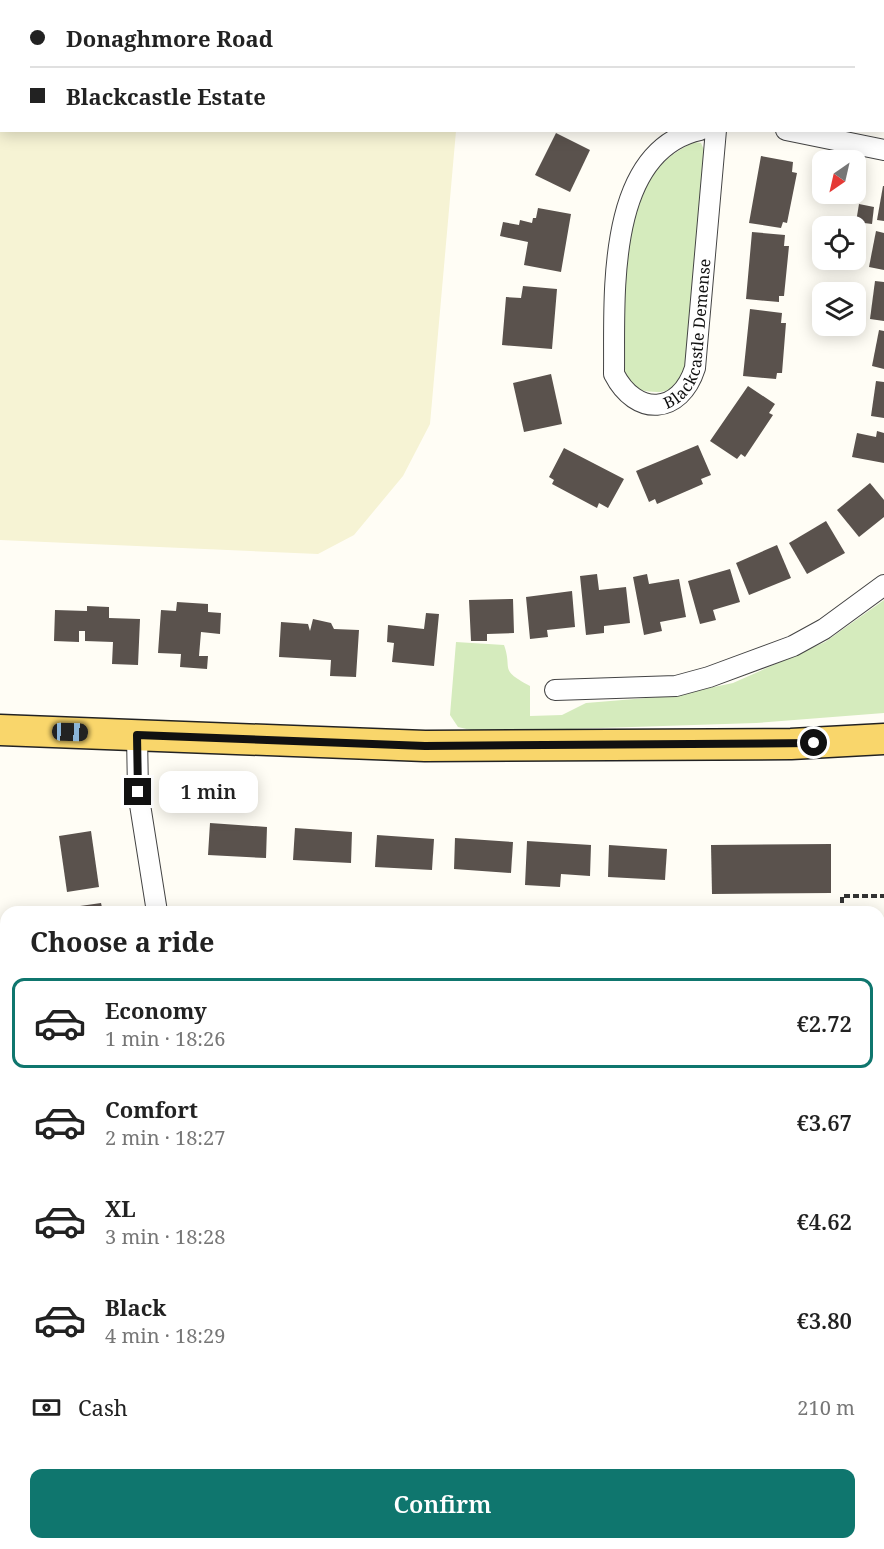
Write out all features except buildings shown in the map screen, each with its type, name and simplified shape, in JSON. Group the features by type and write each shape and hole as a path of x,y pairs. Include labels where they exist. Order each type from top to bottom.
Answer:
{"main road":[{"path":"0,730 425,746 791,744 884,739"}],"street":[{"name":"Blackcastle Demense","path":"691,132 666,145 649,163 635,188 624,219 616,261 614,374 621,387 632,398 645,404 671,402 682,394 695,368 716,132"},
{"path":"796,132 884,150"},
{"path":"555,690 676,686 709,677 793,646 824,629 884,585"},
{"path":"137,735 138,792 157,906"}],"path":[{"path":"842,906 842,896 884,896"}],"shaded area":[{"path":"0,132 456,132 430,424 403,476 354,535 318,554 0,540"}],"green space":[{"path":"695,142 701,143 704,150 686,365 678,381 669,389 657,392 639,390 627,377 623,362 622,339 622,312 633,224 645,187 655,172 672,155"},
{"path":"884,600 884,713 756,723 479,732 458,727 450,715 456,642 504,645 510,672 530,686 530,716 562,715 586,703 671,696 733,683 825,642"}],"route":[{"path":"138,792 137,735 425,746 814,743"}]}
